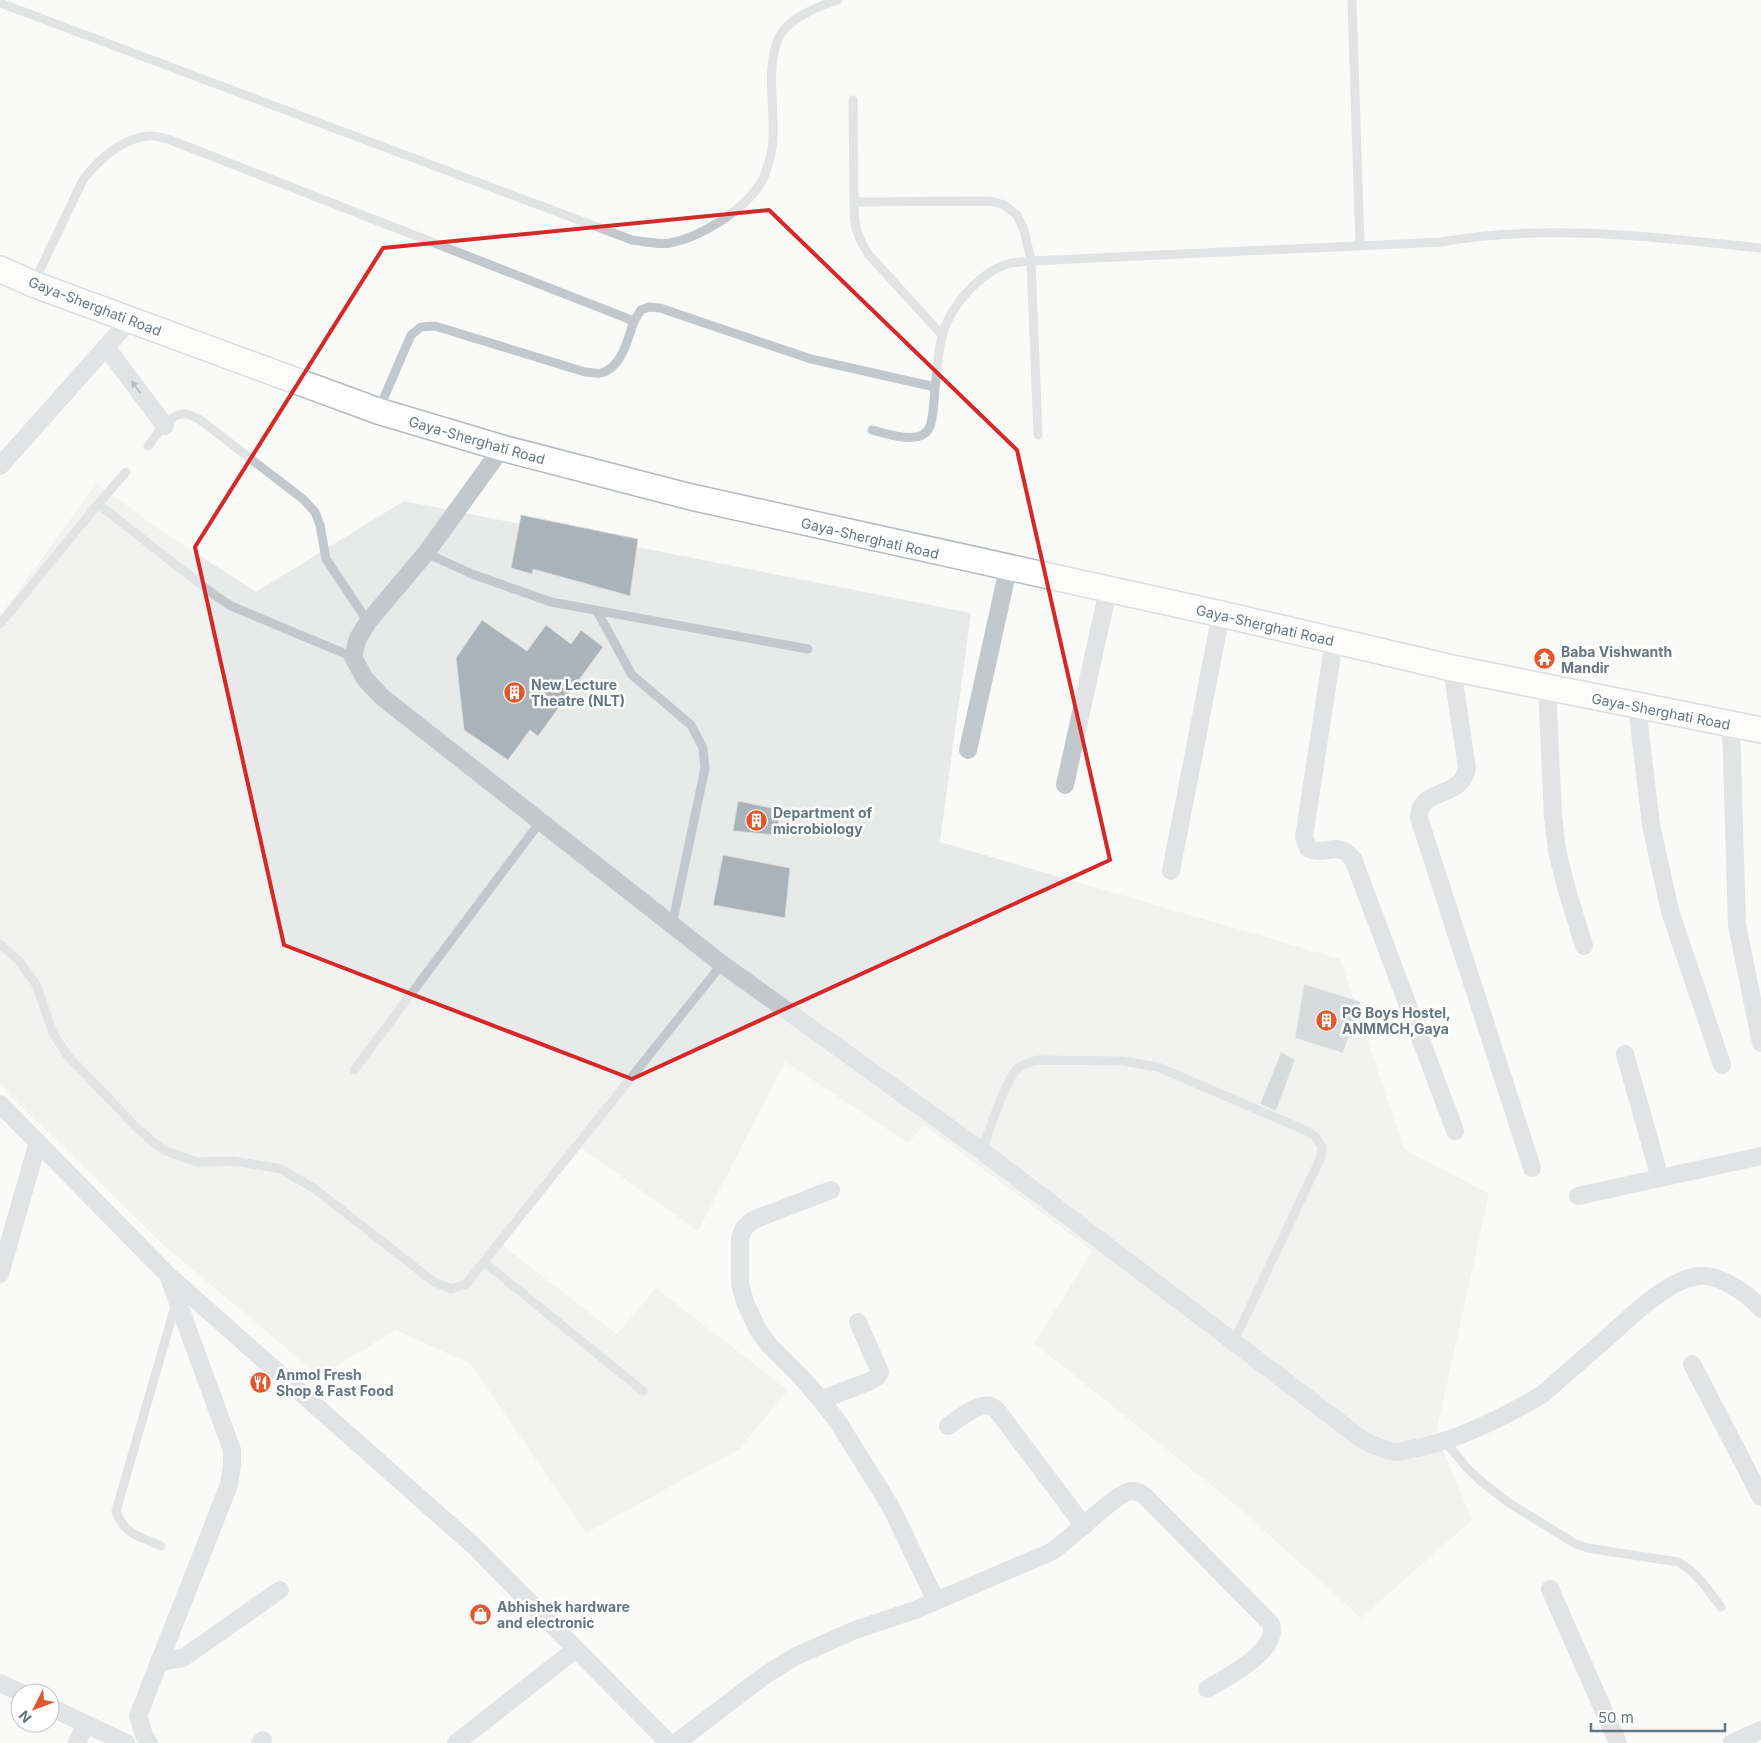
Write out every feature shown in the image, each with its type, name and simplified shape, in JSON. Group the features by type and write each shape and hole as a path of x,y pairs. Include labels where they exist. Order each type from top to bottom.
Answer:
{"main road":[{"name":"Gaya-Sherghati Road","path":"0,268 33,284 378,411 502,448 691,498 1008,569 1221,614 1334,642 1452,668 1761,730"}],"street":[{"path":"0,466 130,320"},
{"path":"106,347 165,426"},
{"path":"502,448 426,553 368,622 358,638 353,657 365,679 382,697 722,964 982,1151 1363,1440 1378,1448 1396,1452 1445,1442 1524,1405 1543,1394 1651,1298 1684,1280 1700,1275 1716,1279 1737,1288 1753,1290 1754,1300 1761,1309"},
{"path":"968,750 1008,569"},
{"path":"1065,785 1108,590"},
{"path":"1171,871 1221,614"},
{"path":"1334,642 1304,837 1308,848 1316,852 1344,851 1353,859 1455,1130"},
{"path":"1452,668 1467,768 1466,776 1455,787 1423,803 1419,809 1419,818 1532,1168"},
{"path":"1547,688 1553,816 1557,851 1584,946"},
{"path":"1637,706 1651,825 1670,911 1722,1065"},
{"path":"1731,725 1737,925 1761,1043"},
{"path":"1625,1054 1660,1178"},
{"path":"0,1104 168,1275 474,1546 669,1743"},
{"path":"2,1264 38,1142"},
{"path":"1578,1196 1761,1156"},
{"path":"831,1190 753,1220 744,1228 740,1238 740,1284 745,1302 758,1330 769,1345 822,1400 891,1506 936,1601"},
{"path":"149,1743 144,1735 138,1716 230,1485 232,1466 232,1450 168,1275"},
{"path":"822,1400 870,1381 877,1377 880,1372 858,1322"},
{"path":"1692,1364 1761,1497"},
{"path":"948,1426 976,1408 984,1405 992,1406 1000,1413 1084,1526"},
{"path":"676,1743 764,1676 794,1657 855,1630 915,1610 1052,1552 1129,1491 1137,1491 1145,1496 1270,1624 1271,1636 1259,1655 1248,1664 1207,1689"},
{"path":"1550,1589 1618,1743"},
{"path":"159,1662 183,1658 280,1590"},
{"path":"456,1743 576,1649"},
{"path":"60,1712 126,1743"},
{"path":"77,1743 85,1725"},
{"path":"1732,1743 1761,1730"}],"lane":[{"path":"0,3 632,240 668,244 702,232 737,211 761,183 772,148 773,60 777,40 795,19 825,4 838,0"},
{"path":"1352,0 1360,246"},
{"path":"853,100 854,224 860,241 869,255 942,335"},
{"path":"33,284 83,180 93,166 107,154 133,139 151,136 177,142 634,321"},
{"path":"854,202 991,201 1004,205 1017,215 1024,230 1031,261 1038,435"},
{"path":"872,430 902,438 916,437 924,434 931,425 942,335 949,316 970,290 989,274 1005,264 1031,261 1441,242 1477,235 1534,232 1624,235 1761,248"},
{"path":"378,411 411,335 421,327 436,326 585,372 601,374 612,367 621,357 634,321 641,310 649,307 660,308 811,359 936,387"},
{"path":"148,446 170,420 179,415 188,414 199,419 303,499 315,512 320,525 326,559 368,622"},
{"path":"0,624 126,472"},
{"path":"98,504 231,606 353,657"},
{"path":"426,553 472,574 551,602 808,650"},
{"path":"597,611 632,675 691,725 703,748 705,768 672,925"},
{"path":"354,1070 540,822"},
{"path":"1,948 19,961 36,984 53,1033 67,1055 138,1129 163,1150 197,1162 234,1160 281,1169 315,1189 434,1282 451,1289 466,1284 722,964"},
{"path":"982,1151 1007,1084 1014,1072 1024,1064 1037,1060 1122,1061 1158,1067 1307,1130 1316,1137 1322,1147 1320,1157 1234,1341"},
{"path":"484,1262 643,1391"},
{"path":"161,1546 128,1532 120,1523 116,1511 117,1502 177,1298"},
{"path":"1445,1442 1466,1468 1482,1482 1509,1503 1560,1536 1588,1548 1678,1562 1698,1576 1720,1607"}],"highlighted area":[{"path":"769,210 1017,450 1110,860 632,1079 284,945 195,547 383,248"}],"shaded area":[{"path":"97,483 157,528 256,592 404,501 971,613 940,842 1340,959 1404,1149 1489,1194 1436,1433 1472,1520 1361,1618 1238,1507 1034,1343 1093,1251 924,1125 908,1143 785,1062 698,1231 577,1145 501,1244 617,1334 656,1288 788,1390 739,1449 586,1533 471,1364 396,1330 319,1376 160,1242 0,1085 0,616"}],"building":[{"path":"521,515 638,539 630,596 533,569 532,574 511,568"},
{"name":"New Lecture Theatre (NLT)","path":"482,620 527,651 546,625 571,644 581,630 603,647 538,736 530,730 508,760 464,730 456,658"},
{"name":"Department of microbiology","path":"738,801 781,810 776,835 733,831"},
{"path":"723,855 790,868 785,918 713,905"},
{"name":"PG Boys Hostel, ANMMCH,Gaya","path":"1304,984 1361,1002 1343,1053 1295,1038"},
{"path":"1281,1052 1295,1060 1276,1111 1260,1104"}],"place":[{"name":"Baba Vishwanth Mandir","path":"1545,659"},
{"name":"New Lecture Theatre (NLT)","path":"515,692"},
{"name":"Department of microbiology","path":"757,820"},
{"name":"PG Boys Hostel, ANMMCH,Gaya","path":"1326,1020"},
{"name":"Anmol Fresh Shop & Fast Food","path":"260,1382"},
{"name":"Abhishek hardware and electronic","path":"481,1614"}]}
